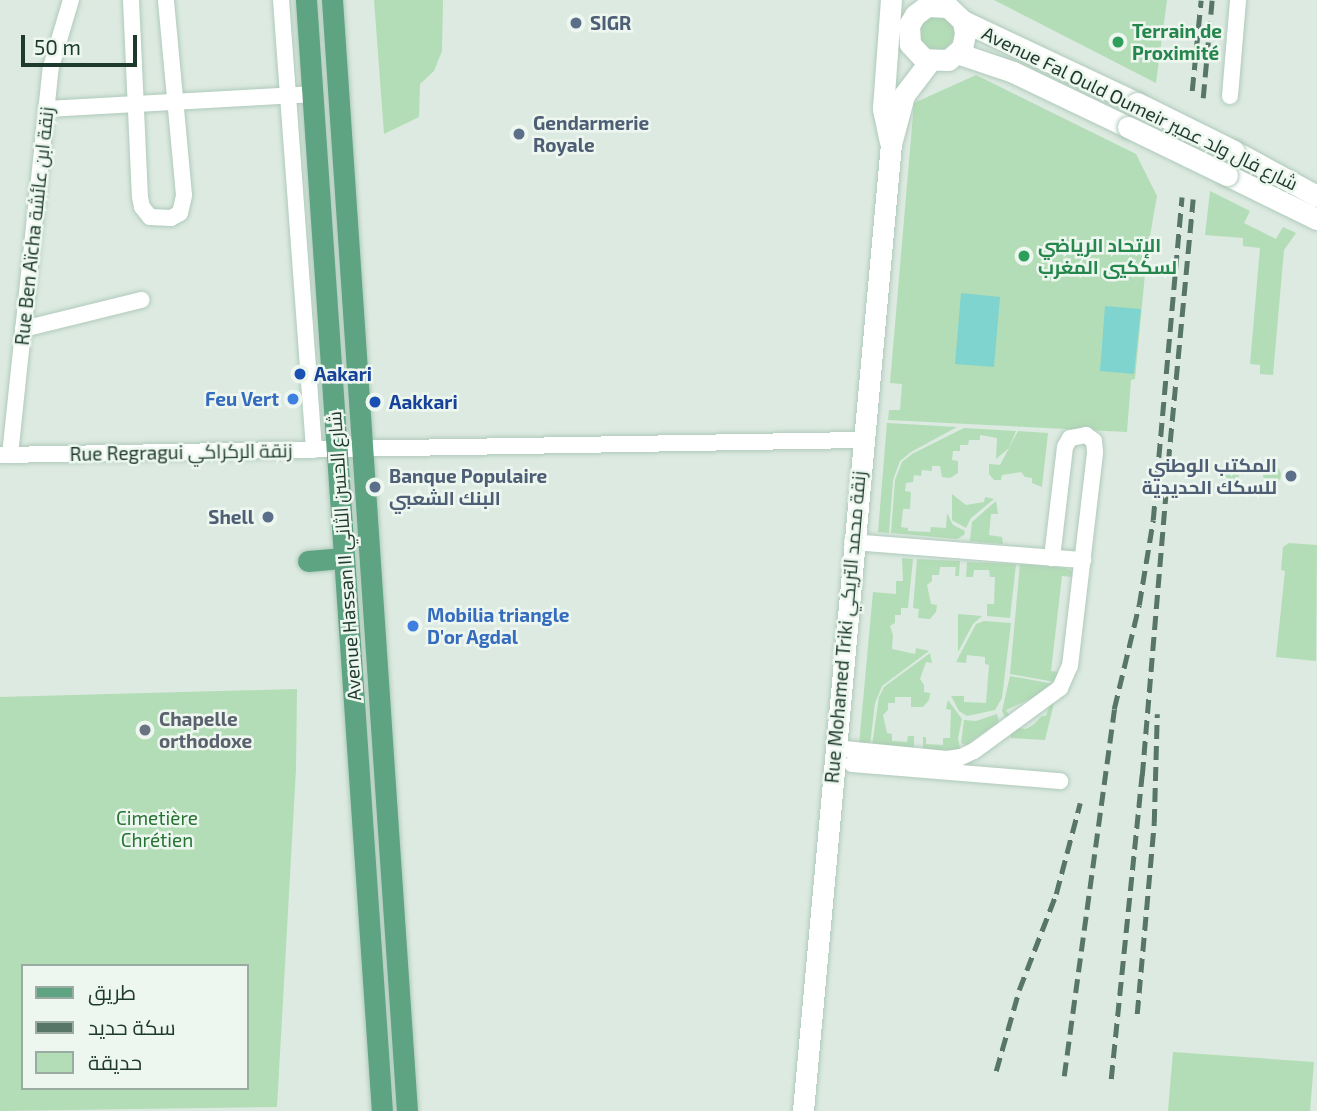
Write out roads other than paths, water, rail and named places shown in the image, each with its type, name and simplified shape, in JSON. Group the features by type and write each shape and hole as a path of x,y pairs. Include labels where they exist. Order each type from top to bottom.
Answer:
{"main road":[{"name":"Avenue Hassan II شارع الحسن الثاني","path":"306,0 382,1111"},
{"name":"Avenue Hassan II شارع الحسن الثاني","path":"332,0 407,1111"},
{"path":"308,561 344,558"}],"street":[{"name":"Rue Ben Aïcha زنقة ابن عائشة","path":"5,455 23,329 51,67 71,0"},
{"path":"131,0 142,207 150,217 171,218 180,214 184,206 166,0"},
{"path":"281,0 314,450"},
{"path":"891,0 883,108 891,144"},
{"path":"1230,96 1238,0"},
{"path":"930,61 919,56 910,44 909,26 914,7 951,9"},
{"name":"Avenue Fal Ould Oumeir شارع فال ولد عمير","path":"930,61 948,60 957,54 964,41 951,9"},
{"name":"Avenue Fal Ould Oumeir شارع فال ولد عمير","path":"951,9 1317,195"},
{"name":"Rue Mohamed Triki زنقة محمد التريكي","path":"803,1111 852,542 891,144 892,100 910,44"},
{"name":"Avenue Fal Ould Oumeir شارع فال ولد عمير","path":"957,54 1013,72 1317,219"},
{"name":"Rue Mohamed Triki زنقة محمد التريكي","path":"891,144 904,95 930,61"},
{"path":"46,109 312,94"},
{"path":"23,329 141,300"},
{"path":"834,748 946,759 961,757 1063,685 1069,673 1096,447 1090,437 1080,434 1070,438 1065,447 1052,558"},
{"name":"Rue Regragui زنقة الركراكي","path":"5,455 862,440"},
{"path":"852,542 1083,560"},
{"path":"852,764 1060,781"}],"water":[{"path":"961,293 1000,297 994,367 955,364"},
{"path":"1105,306 1141,309 1134,374 1100,371"}],"railway":[{"path":"1192,91 1201,0"},
{"path":"1203,98 1212,0"},
{"path":"1064,1076 1114,709 1139,605 1153,520 1182,197"},
{"path":"1168,463 1193,199"},
{"path":"1111,1079 1142,776 1166,491"},
{"path":"1137,1014 1154,823 1157,714"},
{"path":"996,1071 1019,990 1056,894 1080,803"}],"place":[{"name":"SIGR","path":"576,23"},
{"name":"Terrain de Proximité","path":"1118,42"},
{"name":"Gendarmerie Royale","path":"519,134"},
{"name":"الإتحاد الرياضي لسككيي المغرب","path":"1024,256"},
{"name":"Aakari","path":"300,374"},
{"name":"Feu Vert","path":"293,399"},
{"name":"Aakkari","path":"375,402"},
{"name":"المكتب الوطني للسكك الحديدية","path":"1291,476"},
{"name":"Banque Populaire البنك الشعبي","path":"375,487"},
{"name":"Shell","path":"268,517"},
{"name":"Mobilia triangle D'or Agdal","path":"413,626"},
{"name":"Chapelle orthodoxe","path":"145,730"}],"park label":[{"name":"Cimetière Chrétien","path":"157,829"}]}
